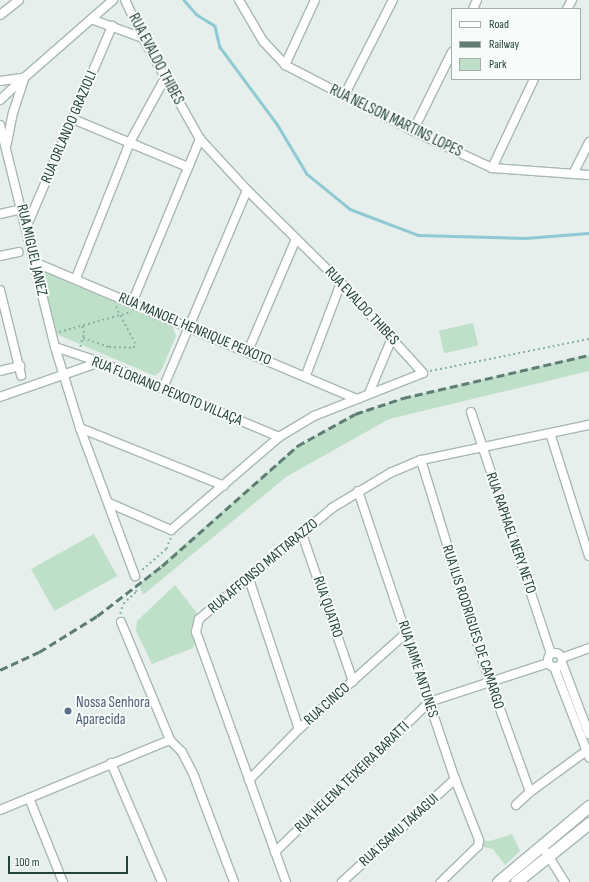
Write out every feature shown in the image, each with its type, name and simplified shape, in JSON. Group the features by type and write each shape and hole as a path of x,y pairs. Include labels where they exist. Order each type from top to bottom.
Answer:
{"main road":[{"path":"516,882 589,806"},
{"path":"498,882 589,823"}],"street":[{"path":"0,15 19,0"},
{"path":"0,100 113,0"},
{"name":"RUA EVALDO THIBES","path":"125,0 143,38 200,139 247,190 341,283 423,373"},
{"name":"RUA NELSON MARTINS LOPES","path":"239,0 263,41 284,65 413,131 492,168 589,175"},
{"path":"284,65 315,0"},
{"path":"344,96 393,0"},
{"path":"91,19 143,38"},
{"name":"RUA ORLANDO GRAZIOLI","path":"26,228 112,26"},
{"path":"413,131 451,54"},
{"path":"0,81 13,81 25,77"},
{"path":"6,148 13,113 25,77"},
{"path":"76,278 130,142 166,78"},
{"path":"492,168 534,80"},
{"path":"73,119 188,167"},
{"name":"RUA MIGUEL JANEZ","path":"0,125 55,347 80,428 135,576"},
{"path":"132,303 200,139"},
{"path":"573,174 589,142"},
{"path":"163,388 247,190"},
{"path":"0,214 22,209"},
{"path":"248,351 296,239"},
{"path":"0,256 19,252"},
{"name":"RUA MANOEL HENRIQUE PEIXOTO","path":"34,262 76,278 132,303 306,375 356,399"},
{"path":"306,375 341,283"},
{"path":"0,290 3,313 20,366 21,375"},
{"path":"369,393 392,338"},
{"name":"RUA FLORIANO PEIXOTO VILLAÇA","path":"55,347 100,362 279,437"},
{"path":"0,397 100,362"},
{"path":"0,371 20,366"},
{"path":"109,503 172,529 224,486 279,437 314,416 369,393 423,373"},
{"name":"RUA RAPHAEL NERY NETO","path":"471,412 551,654"},
{"name":"RUA AFFONSO MATTARAZZO","path":"286,882 196,632 199,620 332,508 358,490 421,460 482,446 589,425"},
{"path":"80,428 224,486"},
{"path":"550,433 589,556"},
{"name":"RUA ILIS RODRIGUES DE CAMARGO","path":"421,460 489,682 530,792"},
{"name":"RUA JAIME ANTUNES","path":"358,490 407,632 455,779 479,840 478,846 441,882"},
{"name":"RUA QUATRO","path":"302,534 353,681"},
{"path":"249,579 300,729"},
{"path":"121,622 170,740 182,752 194,776 234,882"},
{"name":"RUA CINCO","path":"249,780 300,729 407,632"},
{"path":"429,702 489,682 556,663 589,648"},
{"path":"516,805 530,792 588,752 556,663 556,653 551,654 556,663 589,734"},
{"name":"RUA HELENA TEIXEIRA BARATTI","path":"275,852 429,702"},
{"path":"0,810 170,740"},
{"path":"111,763 162,882"},
{"name":"RUA ISAMU TAKAGUI","path":"342,882 455,779"},
{"path":"29,798 63,882"},
{"path":"545,851 565,882"}],"path":[{"path":"83,338 109,347 133,348 135,344 107,292"},
{"path":"52,334 144,308"},
{"path":"77,355 83,338 82,326"},
{"path":"423,373 589,339"},
{"path":"121,622 120,609 136,592 135,576 166,549 172,529"}],"green space":[{"path":"46,273 172,326 176,336 161,371 155,376 56,334 41,274"},
{"path":"473,323 478,345 444,353 439,331"},
{"path":"589,355 589,371 389,419 286,477 143,595 139,584 297,446 355,414 403,398"},
{"path":"94,534 117,576 54,611 31,569"},
{"path":"175,585 201,618 193,648 152,664 136,631 137,621"},
{"path":"512,834 520,851 505,865 493,849 478,846 479,840 490,841"}],"waterway":[{"path":"184,0 196,14 215,26 220,47 277,124 307,174 350,209 418,235 525,238 589,233"}],"railway":[{"path":"0,670 39,652 97,616 162,566 297,446 355,414 403,398 589,355"}],"place":[{"name":"Nossa Senhora Aparecida","path":"68,711"}]}
